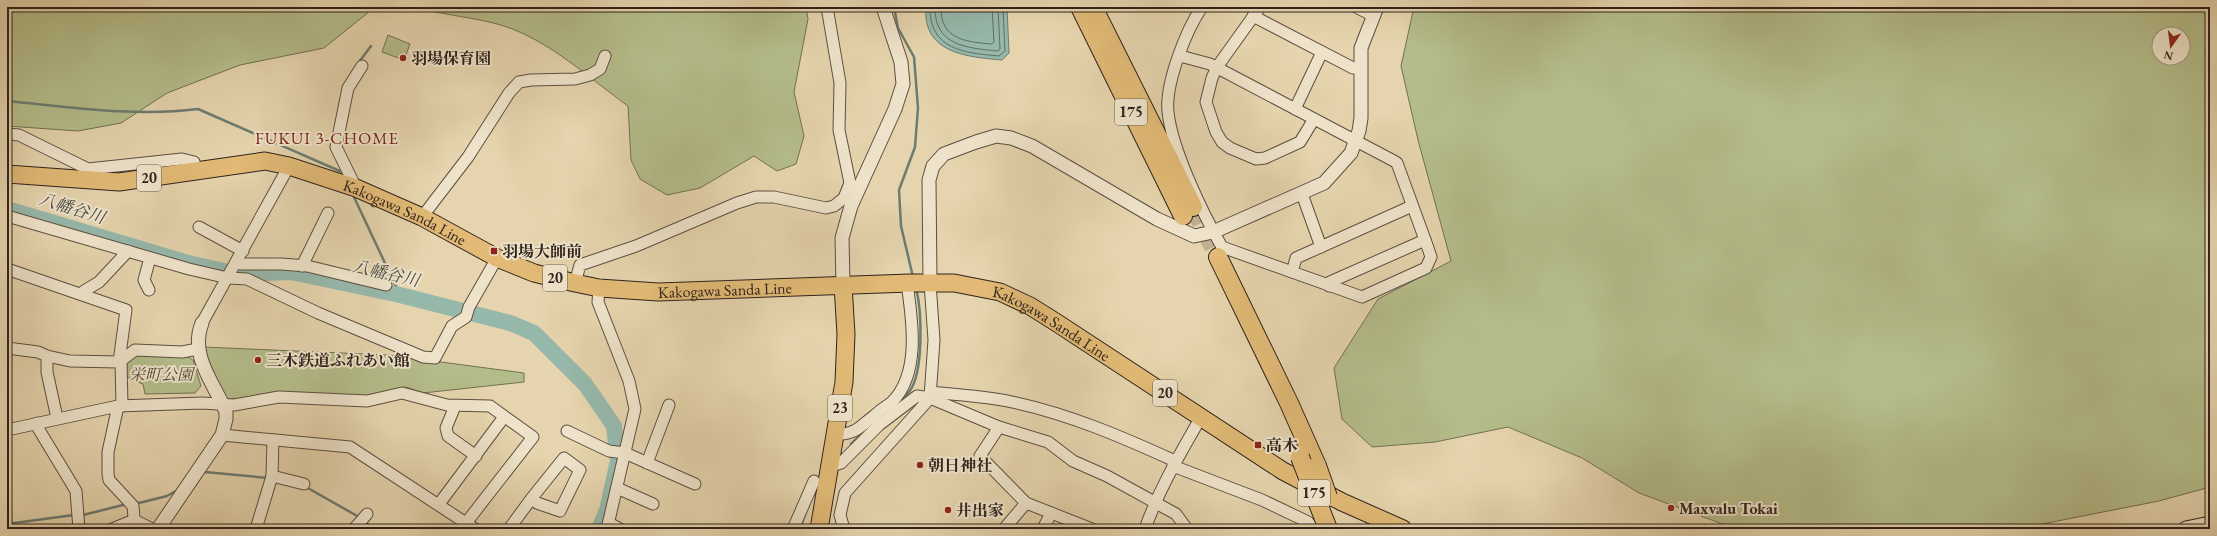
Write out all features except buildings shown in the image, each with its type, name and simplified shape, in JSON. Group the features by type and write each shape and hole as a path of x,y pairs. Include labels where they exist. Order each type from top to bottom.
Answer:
{"highway":[{"name":"175","path":"1080,7 1188,212 1094,7"},
{"name":"175","path":"1328,529 1300,457 1211,257 1289,403 1317,466 1340,529"}],"main road":[{"name":"Kakogawa Sanda Line","path":"7,174 119,182 265,161 289,166 356,188 422,217 496,258 534,273 599,288 658,292 916,283 972,286 1000,292 1030,306 1283,471 1342,502 1403,529"},
{"name":"23","path":"819,529 831,466 844,382 846,334 843,285"},
{"path":"2186,529 2210,524"}],"street":[{"path":"575,283 580,266 636,246 750,199 774,197 826,208 834,206 844,198 849,186 848,170 838,130 840,83 827,7"},
{"path":"843,285 842,238 851,206 864,174 895,109 903,84 901,62 883,7"},
{"path":"1180,56 1217,68 1396,163 1430,256 1426,268 1362,297 1222,247 1213,232 1174,137 1168,112 1169,90 1180,56 1193,20 1202,7"},
{"path":"1260,7 1217,68 1212,78 1206,102 1216,132 1222,142 1230,148 1256,159 1266,158 1300,142 1314,119"},
{"path":"835,435 852,434 893,401 905,380 910,365 916,283 929,180 933,166 944,154 996,136 1011,138 1032,146 1157,219 1194,236 1213,232 1324,183 1351,153 1361,118 1361,48 1375,11 1356,7"},
{"path":"1253,16 1353,68 1360,68"},
{"path":"1295,109 1322,52"},
{"path":"422,217 468,157 509,93 519,82 531,80 575,79 590,75 600,69 605,56"},
{"path":"356,188 336,147 348,88 362,66"},
{"path":"7,134 18,135 88,169 182,159 194,162 196,171"},
{"path":"158,529 222,434 226,419 223,405 198,349 198,338 202,323 233,270 289,166"},
{"path":"848,170 854,169 864,174"},
{"path":"1302,194 1321,247"},
{"path":"1292,272 1296,258 1412,206"},
{"path":"302,266 328,213"},
{"path":"7,216 150,258 233,270 247,280 318,313 423,358 435,358 452,326 467,312 496,258"},
{"path":"199,227 243,251"},
{"path":"1329,286 1330,282 1425,240"},
{"path":"83,294 84,291 99,282 128,252"},
{"path":"149,290 144,280 150,258"},
{"path":"233,270 241,264 302,266 386,285"},
{"path":"7,269 126,310 120,361 120,406 108,452 108,474 109,480 133,506 134,524"},
{"path":"844,529 840,515 845,493 930,395 934,340 916,283"},
{"path":"599,288 598,302 629,382 635,409 608,526 620,529"},
{"path":"7,348 38,352 47,356 70,361 120,361 135,350 182,352 198,349"},
{"path":"47,356 47,372 57,418"},
{"path":"7,430 57,418 120,406 202,403 223,405 279,396 367,401 402,393 447,406 490,406 533,437 471,526 350,447 222,434"},
{"path":"930,395 998,427 1048,442 1073,461 1107,476 1155,501 1176,514 1187,529"},
{"path":"831,466 841,463 879,425 917,396 930,395 1011,401 1105,430 1174,463 1262,500 1308,522 1314,529"},
{"path":"647,463 669,405"},
{"path":"455,406 446,428 448,436 476,456"},
{"path":"439,504 504,417"},
{"path":"1145,529 1155,501 1174,463 1201,417"},
{"path":"37,423 38,428 76,491 79,529"},
{"path":"998,427 980,456 1026,503 1092,529"},
{"path":"567,431 609,451 625,453 695,484"},
{"path":"256,529 272,476 273,440"},
{"path":"509,529 531,499 564,458 580,470 560,511 537,503 531,499"},
{"path":"272,476 304,484"},
{"path":"793,529 814,481"},
{"path":"617,488 654,504"},
{"path":"1004,529 1026,503"},
{"path":"1317,529 1324,509"},
{"path":"1043,529 1051,513"},
{"path":"354,529 367,514"},
{"path":"112,529 134,524 152,529"}],"green space":[{"path":"7,7 375,7 324,48 240,65 167,93 121,123 78,131 7,126"},
{"path":"417,7 806,7 808,19 794,92 804,136 796,164 777,171 754,156 700,188 667,195 640,179 631,160 628,106 584,72 537,41 504,26"},
{"path":"1414,7 2210,7 2210,487 2159,501 2022,528 1909,525 1903,529 1736,529 1639,493 1582,458 1508,427 1435,442 1372,447 1342,419 1334,368 1378,299 1451,261 1418,140 1401,66"},
{"path":"388,35 410,44 404,60 382,52"},
{"path":"203,347 388,355 524,373 524,382 423,393 406,387 367,396 229,399 225,398 206,359"},
{"name":"栄町公園","path":"139,354 186,356 193,360 201,386 195,393 145,394 143,384 126,377 126,361"}],"water":[{"path":"926,7 1007,7 1009,53 1002,60 975,57 949,50 939,43 931,34 927,22"}],"waterway":[{"path":"894,7 898,28 914,57 918,108 915,147 899,190 901,226 913,277"},
{"path":"359,62 371,46"},
{"path":"7,101 126,112 198,109 342,172"},
{"path":"353,195 400,295"},
{"name":"八幡谷川","path":"7,209 188,263 238,274 291,272 400,295 510,323 534,333 585,384 614,426 618,461 607,510 599,529"},
{"path":"899,401 909,392 914,383 917,371 920,342 920,311 916,288"},
{"path":"851,444 864,432"},
{"path":"202,473 205,472 268,478"},
{"path":"306,487 359,517"},
{"path":"135,502 139,503 167,496 176,491"},
{"path":"83,515 127,504"},
{"path":"800,529 805,514"},
{"path":"7,524 74,515"},
{"path":"365,522 374,529"}],"tunnel":[{"path":"1193,207 1218,257"}],"place":[{"name":"羽場保育園","path":"403,58"},
{"name":"羽場大師前","path":"494,251"},
{"name":"三木鉄道ふれあい館","path":"258,360"},
{"name":"高木","path":"1258,445"},
{"name":"朝日神社","path":"920,465"},
{"name":"Maxvalu Tokai","path":"1671,508"},
{"name":"井出家","path":"948,510"}],"district":[{"name":"FUKUI 3-CHOME","path":"327,138"}]}
